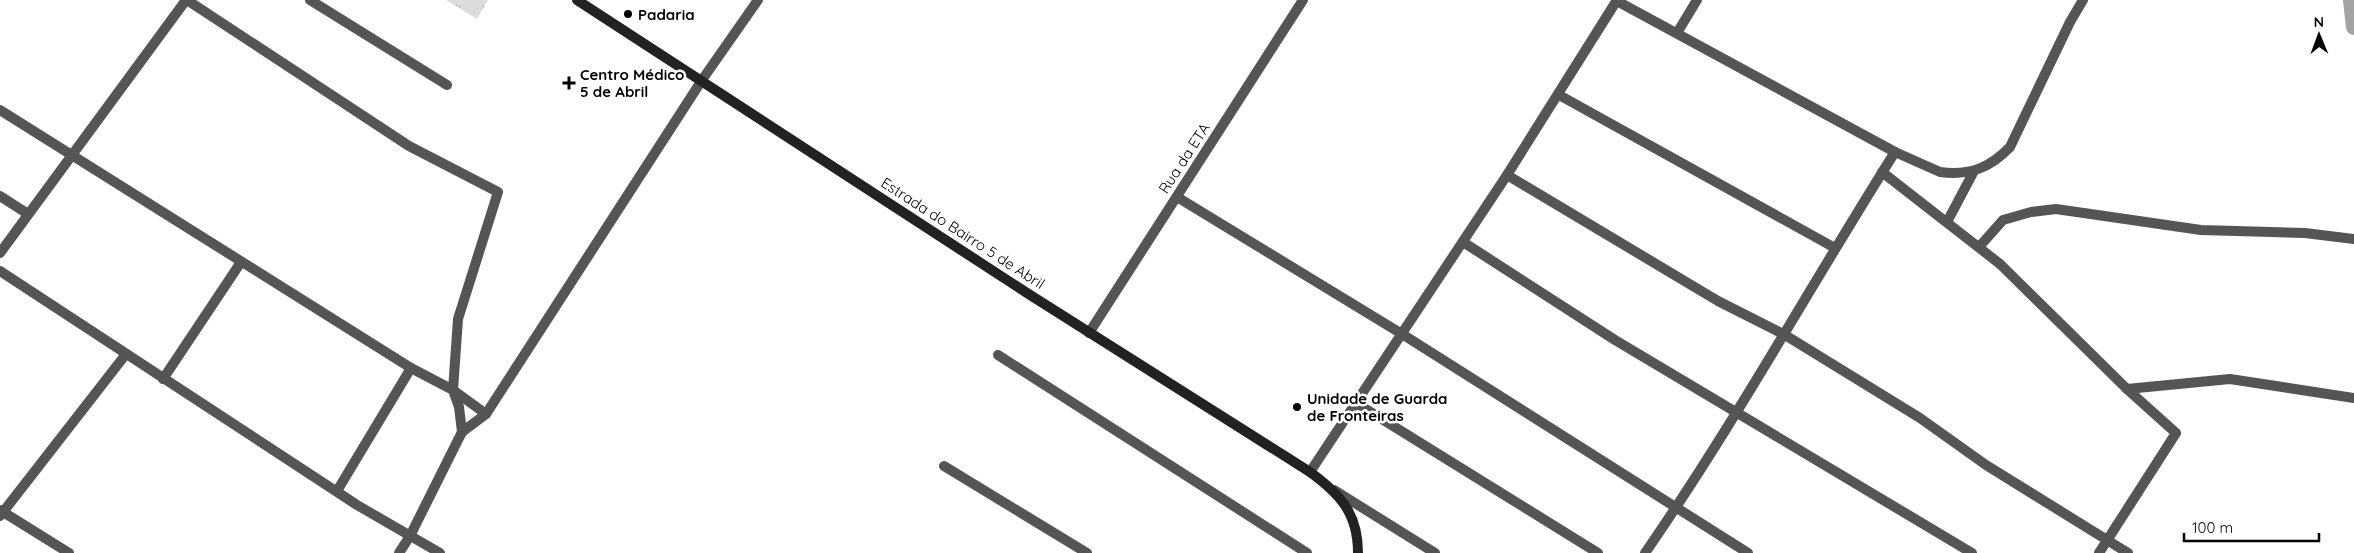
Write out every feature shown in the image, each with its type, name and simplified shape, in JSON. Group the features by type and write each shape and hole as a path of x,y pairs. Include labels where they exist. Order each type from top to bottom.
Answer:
{"street":[{"path":"0,253 186,0 409,146 498,192 458,319 453,390 462,432"},
{"path":"310,0 447,85"},
{"name":"Estrada do Bairro 5 de Abril","path":"577,0 1089,333 1310,472 1334,490 1347,506 1353,524 1358,553"},
{"path":"400,553 462,432 486,414 702,80 758,0"},
{"name":"Rua da ETA","path":"1089,333 1303,0"},
{"path":"1677,33 1697,0"},
{"path":"1310,472 1507,175 1617,1 1895,152 1940,172 1974,171 1996,162 2010,147 2070,22 2083,0"},
{"path":"1559,95 1835,248"},
{"path":"0,110 411,368 453,390 486,414"},
{"path":"1645,553 1676,508 1786,335 1835,248 1895,152"},
{"path":"1946,222 1974,171"},
{"path":"1882,172 2000,264 2127,389 2176,433 2099,553"},
{"path":"1507,175 1718,301 1786,335 1920,418 1986,465 2128,553"},
{"path":"0,196 28,214"},
{"path":"1177,197 1402,334 1748,553"},
{"path":"1979,247 2003,220 2031,212 2056,208 2202,230 2305,233 2354,239"},
{"path":"1463,242 1615,340 1972,553"},
{"path":"163,379 242,262"},
{"path":"0,271 336,491 440,553"},
{"path":"69,553 1,512 126,354"},
{"path":"998,355 1307,553"},
{"path":"336,491 411,368"},
{"path":"2127,389 2230,380 2354,398"},
{"path":"1356,403 1598,553"},
{"path":"944,466 1087,553"},
{"path":"1334,490 1435,553"}],"green space":[{"path":"446,0 488,0 477,19"}],"waterway":[{"path":"2351,0 2354,27"}],"place":[{"name":"Padaria","path":"628,14"},
{"name":"Centro Médico 5 de Abril","path":"569,83"},
{"name":"Unidade de Guarda de Fronteiras","path":"1297,407"}]}
